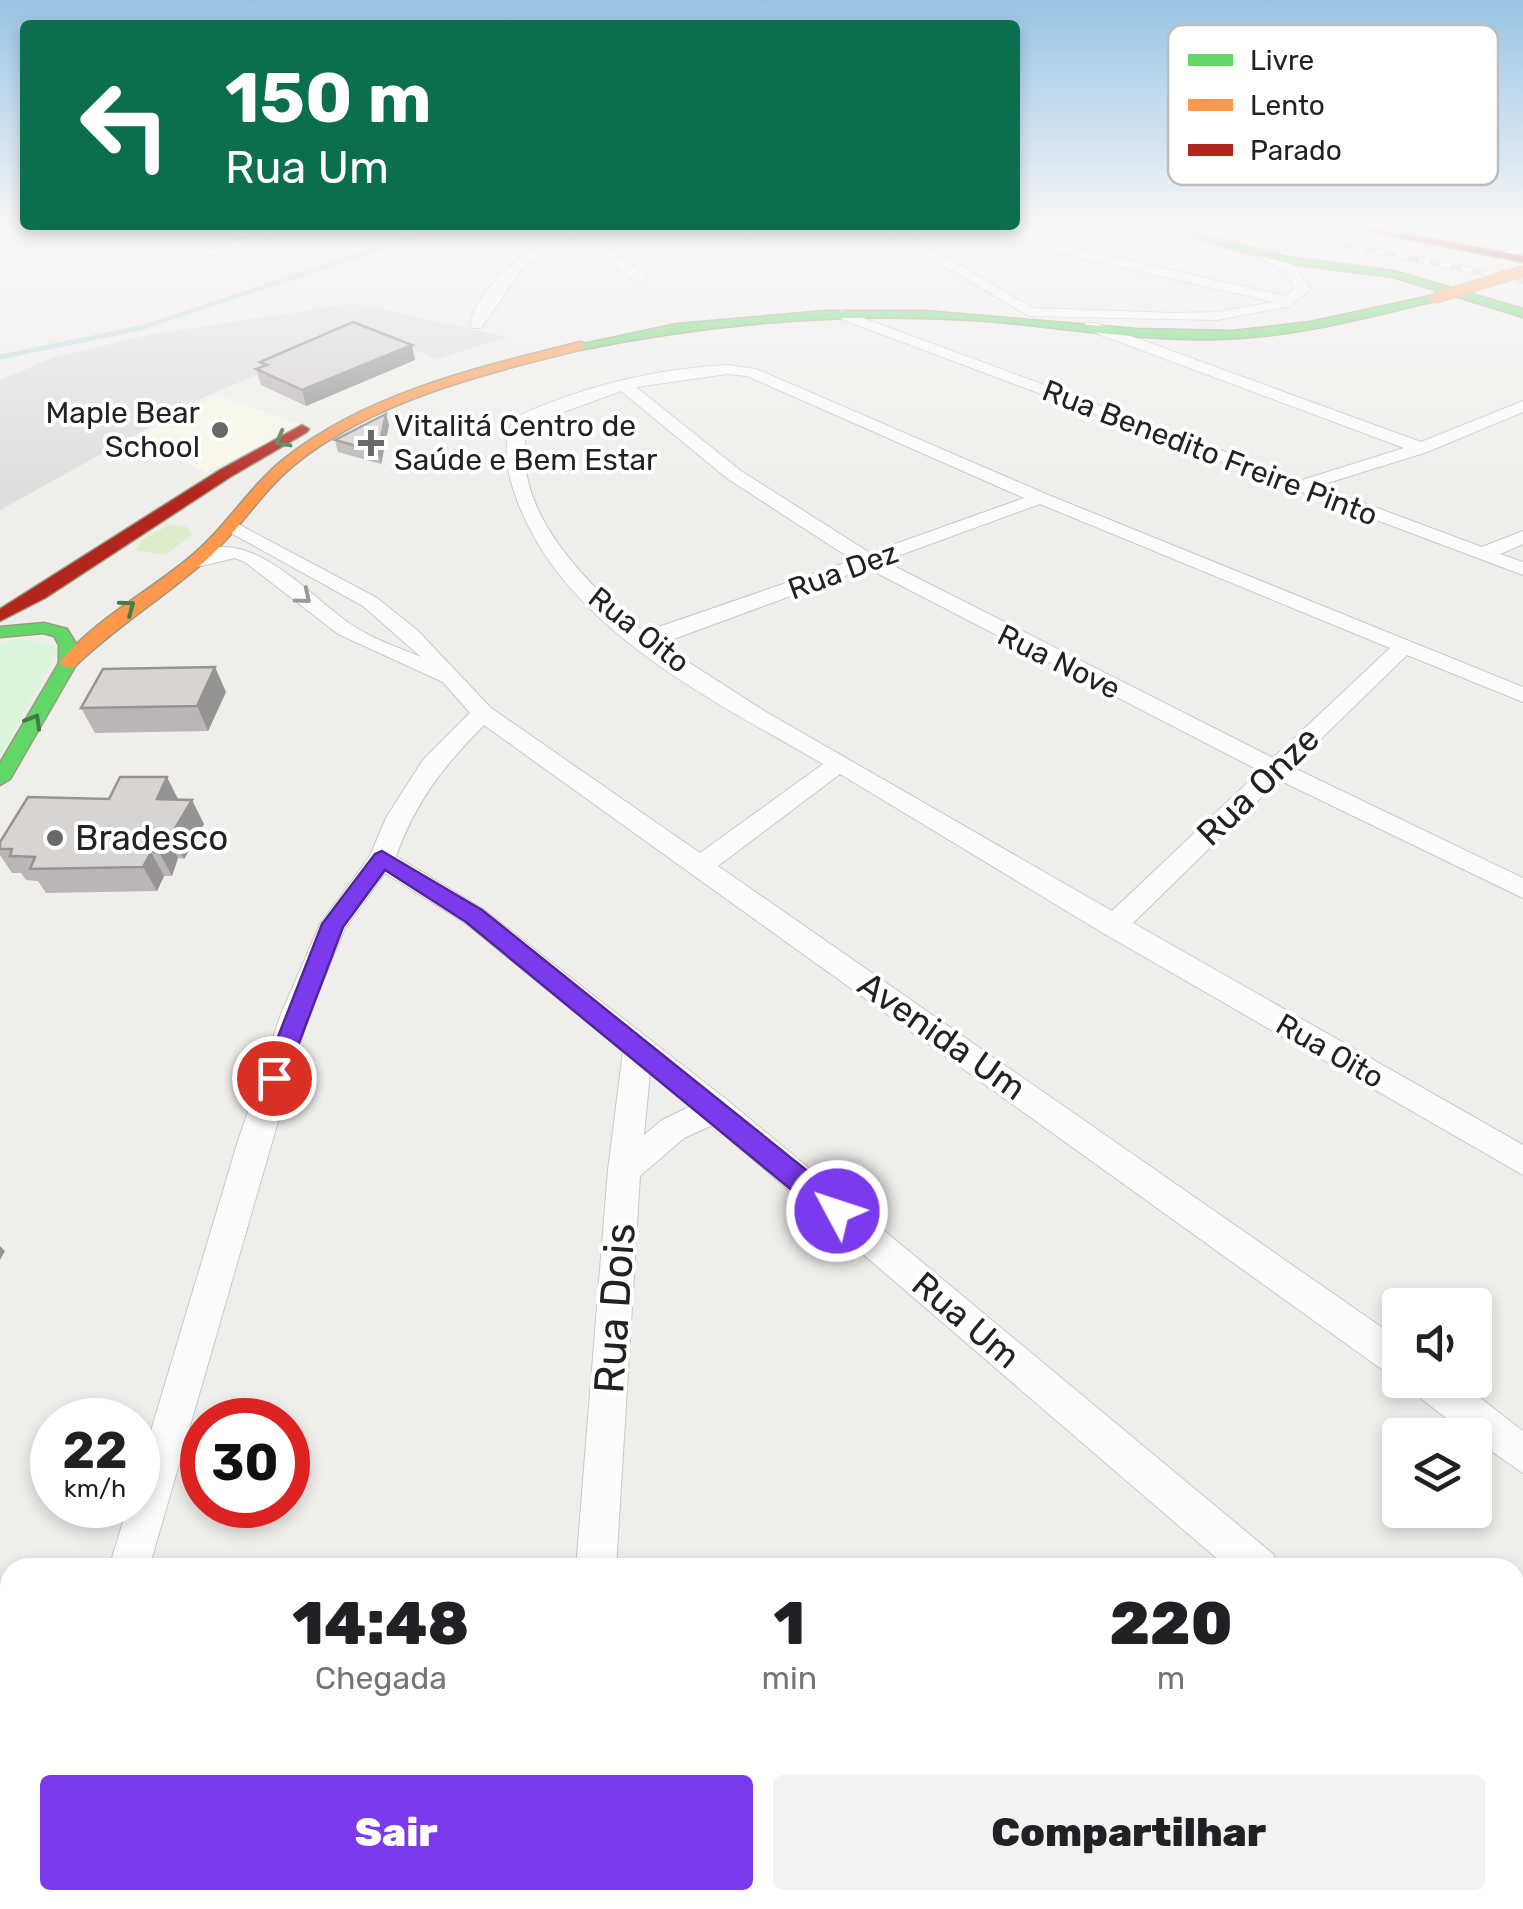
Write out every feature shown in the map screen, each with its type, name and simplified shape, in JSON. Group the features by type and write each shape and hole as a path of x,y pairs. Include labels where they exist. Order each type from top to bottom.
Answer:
{"main road":[{"path":"0,616 41,596 229,468 306,427 414,378 506,348 614,325 703,314"},
{"path":"154,520 213,521 249,501 286,464 443,385 516,362 646,333 840,314"},
{"path":"850,314 943,315 1225,336 1301,327 1361,314"},
{"path":"1055,314 1204,326 1301,327"},
{"path":"0,779 68,663 122,610 197,560 213,521"},
{"path":"124,539 122,552 139,564 197,560"},
{"path":"0,632 44,628 61,633 68,645 68,663"}],"street":[{"path":"476,325 481,314"},
{"name":"Rua Benedito Freire Pinto","path":"841,314 1523,569"},
{"path":"1084,314 1186,318 1226,314"},
{"path":"1090,326 1421,448"},
{"path":"1225,336 1214,348 1225,375"},
{"name":"Rua Oito","path":"1523,695 1040,498 750,372 715,370 625,386 540,411 520,422 512,440 524,488 542,531 576,581 645,642 1113,926 1523,1162"},
{"name":"Rua Nove","path":"625,386 715,465 867,562 1276,770 1523,889"},
{"path":"1298,487 1421,448 1523,406"},
{"name":"Rua Dez","path":"645,642 1040,498"},
{"path":"213,521 382,611 409,633 444,676"},
{"path":"1482,554 1523,537"},
{"path":"197,560 236,552 252,558 345,630 444,676"},
{"name":"Rua Onze","path":"1113,926 1403,647"},
{"name":"Avenida Um","path":"444,676 495,722 1382,1347"},
{"path":"133,1558 254,1141 295,1014 333,924 382,859 398,818 431,766 495,722"},
{"path":"694,861 833,759"},
{"name":"Rua Um","path":"382,859 474,916 716,1109 1247,1558"},
{"name":"Rua Dois","path":"597,1558 624,1170 638,1048"},
{"path":"624,1170 673,1129 716,1109"},
{"path":"1450,1398 1523,1454"}],"shaded area":[{"path":"283,314 404,314 507,337 437,359 367,330 206,396 0,510 0,380 52,358 148,335"},
{"name":"Maple Bear School","path":"217,395 301,425 206,473 141,435"}],"green space":[{"path":"169,525 185,526 193,534 165,555 135,550 145,538"},
{"path":"20,639 52,644 58,651 0,756 0,643"}],"building":[{"path":"353,322 412,345 302,390 256,369 267,365 260,362"},
{"path":"386,414 378,452 335,440"},
{"path":"215,667 197,706 81,708 103,669"},
{"path":"120,777 167,777 157,799 192,800 171,835 165,834 159,852 151,852 143,867 30,869 35,857 10,856 12,849 0,849 0,842 28,797 109,799"}],"waterway":[{"path":"0,357 141,328 183,314"}],"traffic: fast":[{"path":"580,346 726,322 871,314"},
{"path":"926,314 1168,334 1233,335 1368,314"},
{"path":"0,632 44,628 61,633 68,645 68,663 0,779"}],"traffic: slow":[{"path":"68,663 198,559 279,471 321,440 430,390 580,346"}],"traffic: jam":[{"path":"0,616 302,429"}],"place":[{"name":"Maple Bear School","path":"220,430"},
{"name":"Vitalitá Centro de Saúde e Bem Estar","path":"371,443"},
{"name":"Bradesco","path":"55,838"}],"route":[{"path":"274,1078 295,1014 333,924 382,859 474,916 837,1211"}]}
